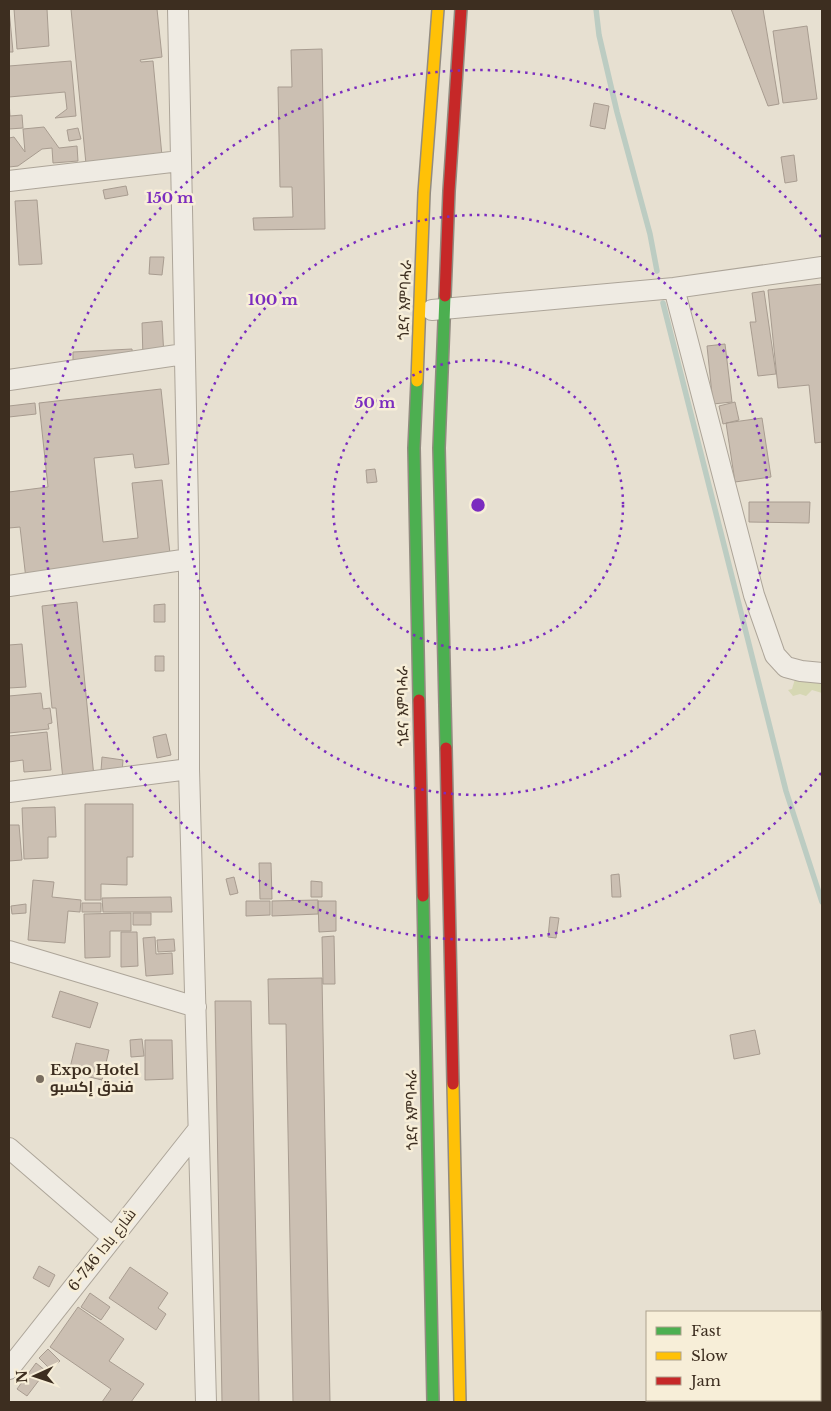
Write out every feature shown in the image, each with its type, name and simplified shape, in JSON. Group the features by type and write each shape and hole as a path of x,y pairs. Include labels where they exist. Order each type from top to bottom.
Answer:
{"main road":[{"name":"ጎደና እምባሓራ","path":"433,1402 414,448 424,193 438,9"},
{"path":"460,1402 439,448 449,191 461,9"}],"street":[{"path":"178,9 189,559 188,768 206,1402"},
{"path":"9,181 180,161"},
{"path":"419,312 445,308 674,288 822,267"},
{"path":"674,288 754,596 775,656 786,667 822,673"},
{"path":"9,380 184,354"},
{"path":"9,586 189,559"},
{"path":"9,792 188,768"},
{"path":"9,951 196,1007"},
{"name":"شارع بادا 746-6","path":"9,1369 197,1131"},
{"path":"9,1148 112,1237"}],"green space":[{"path":"795,679 822,680 822,693 812,690 806,696 800,694 793,696 788,690 792,689"}],"building":[{"path":"9,9 13,52 9,52"},
{"path":"14,9 47,9 49,46 17,49"},
{"path":"71,9 157,9 162,57 140,60 141,62 153,61 162,156 86,164"},
{"path":"731,9 763,9 779,104 768,106"},
{"path":"807,26 817,99 783,103 773,31"},
{"path":"322,49 325,229 254,230 253,218 293,217 292,187 280,187 278,87 292,87 291,50"},
{"path":"71,61 76,116 55,118 67,109 65,92 9,97 9,66"},
{"path":"9,101 10,116 22,115 23,128 9,129"},
{"path":"594,103 609,106 605,129 590,126"},
{"path":"44,127 59,148 77,146 78,161 53,163 52,148 42,149 18,166 9,167 9,138 14,137 25,152 23,129"},
{"path":"78,128 81,139 69,141 67,130"},
{"path":"794,155 797,181 785,183 781,157"},
{"path":"126,186 128,195 105,199 103,190"},
{"path":"37,200 42,264 19,265 15,201"},
{"path":"150,257 164,257 162,275 149,274"},
{"path":"822,284 822,442 815,443 809,385 778,388 768,290"},
{"path":"764,291 776,374 758,376 750,322 756,322 752,293"},
{"path":"162,321 164,357 143,358 142,323"},
{"path":"725,344 732,402 713,404 707,346"},
{"path":"132,349 133,364 73,366 73,352"},
{"path":"161,389 169,464 135,468 133,454 94,458 103,542 138,538 132,483 162,480 171,563 26,579 20,527 9,528 9,492 48,487 39,403"},
{"path":"735,402 739,420 723,424 719,406"},
{"path":"35,403 36,414 9,417 9,406"},
{"path":"762,418 771,477 735,482 726,423"},
{"path":"375,469 377,482 367,483 366,470"},
{"path":"749,502 810,502 809,523 749,522"},
{"path":"77,602 94,777 63,780 56,708 52,708 42,606"},
{"path":"165,604 165,622 154,622 154,605"},
{"path":"22,644 26,687 9,688 9,645"},
{"path":"155,656 164,656 164,671 155,671"},
{"path":"41,693 43,709 50,708 52,723 48,724 49,729 9,733 9,696"},
{"path":"47,732 51,770 24,772 23,760 9,762 9,736"},
{"path":"166,734 171,755 157,758 153,737"},
{"path":"102,757 123,760 122,773 101,771"},
{"path":"85,804 133,804 133,857 127,857 127,885 101,884 101,900 85,900"},
{"path":"55,807 56,837 48,837 48,858 24,859 22,808"},
{"path":"9,825 19,825 22,860 9,861"},
{"path":"259,863 271,863 272,899 260,899"},
{"path":"619,874 621,897 612,897 611,875"},
{"path":"234,877 238,893 230,895 226,879"},
{"path":"33,880 54,882 52,897 81,900 80,912 68,911 65,943 28,940"},
{"path":"311,881 322,882 322,897 311,897"},
{"path":"171,897 172,912 103,912 102,898"},
{"path":"318,900 318,914 272,916 272,901"},
{"path":"246,901 270,901 270,915 246,916"},
{"path":"318,901 336,901 336,931 319,932"},
{"path":"82,903 101,903 101,912 82,912"},
{"path":"26,904 26,913 12,914 11,906"},
{"path":"131,913 131,931 110,931 110,957 85,958 84,914"},
{"path":"133,913 151,913 151,925 133,925"},
{"path":"550,917 559,918 556,938 548,937"},
{"path":"121,932 137,932 138,966 121,967"},
{"path":"334,936 335,984 323,984 322,937"},
{"path":"155,937 156,954 172,953 173,974 146,976 143,938"},
{"path":"174,939 175,951 158,952 157,940"},
{"path":"322,978 330,1402 293,1402 286,1024 269,1024 268,979"},
{"path":"60,991 98,1003 90,1028 52,1017"},
{"path":"215,1001 251,1001 259,1402 222,1402"},
{"path":"755,1030 760,1054 734,1059 730,1035"},
{"path":"142,1039 144,1056 131,1057 130,1040"},
{"path":"145,1040 172,1040 173,1079 145,1080"},
{"path":"76,1043 109,1050 102,1080 69,1072"},
{"path":"39,1266 55,1275 49,1287 33,1278"},
{"path":"130,1267 168,1293 158,1308 166,1314 156,1330 109,1298"},
{"path":"90,1293 110,1307 101,1320 81,1307"},
{"path":"78,1307 124,1339 109,1361 144,1384 131,1402 102,1402 111,1389 50,1347"},
{"path":"48,1349 60,1361 51,1370 39,1358"},
{"path":"36,1363 46,1371 27,1396 17,1389"}],"waterway":[{"path":"596,9 599,35 617,112 650,234 657,271"},
{"path":"663,303 786,791 822,902"}],"traffic: fast":[{"path":"445,296 439,448 446,748"},
{"path":"417,381 414,448 419,700"},
{"path":"423,896 433,1402"}],"traffic: slow":[{"path":"417,381 424,193 438,9"},
{"path":"453,1084 460,1402"}],"traffic: jam":[{"path":"445,296 449,191 461,9"},
{"path":"419,700 423,896"},
{"path":"446,748 453,1084"}],"place":[{"name":"Expo Hotel فندق إكسبو","path":"40,1079"}]}
